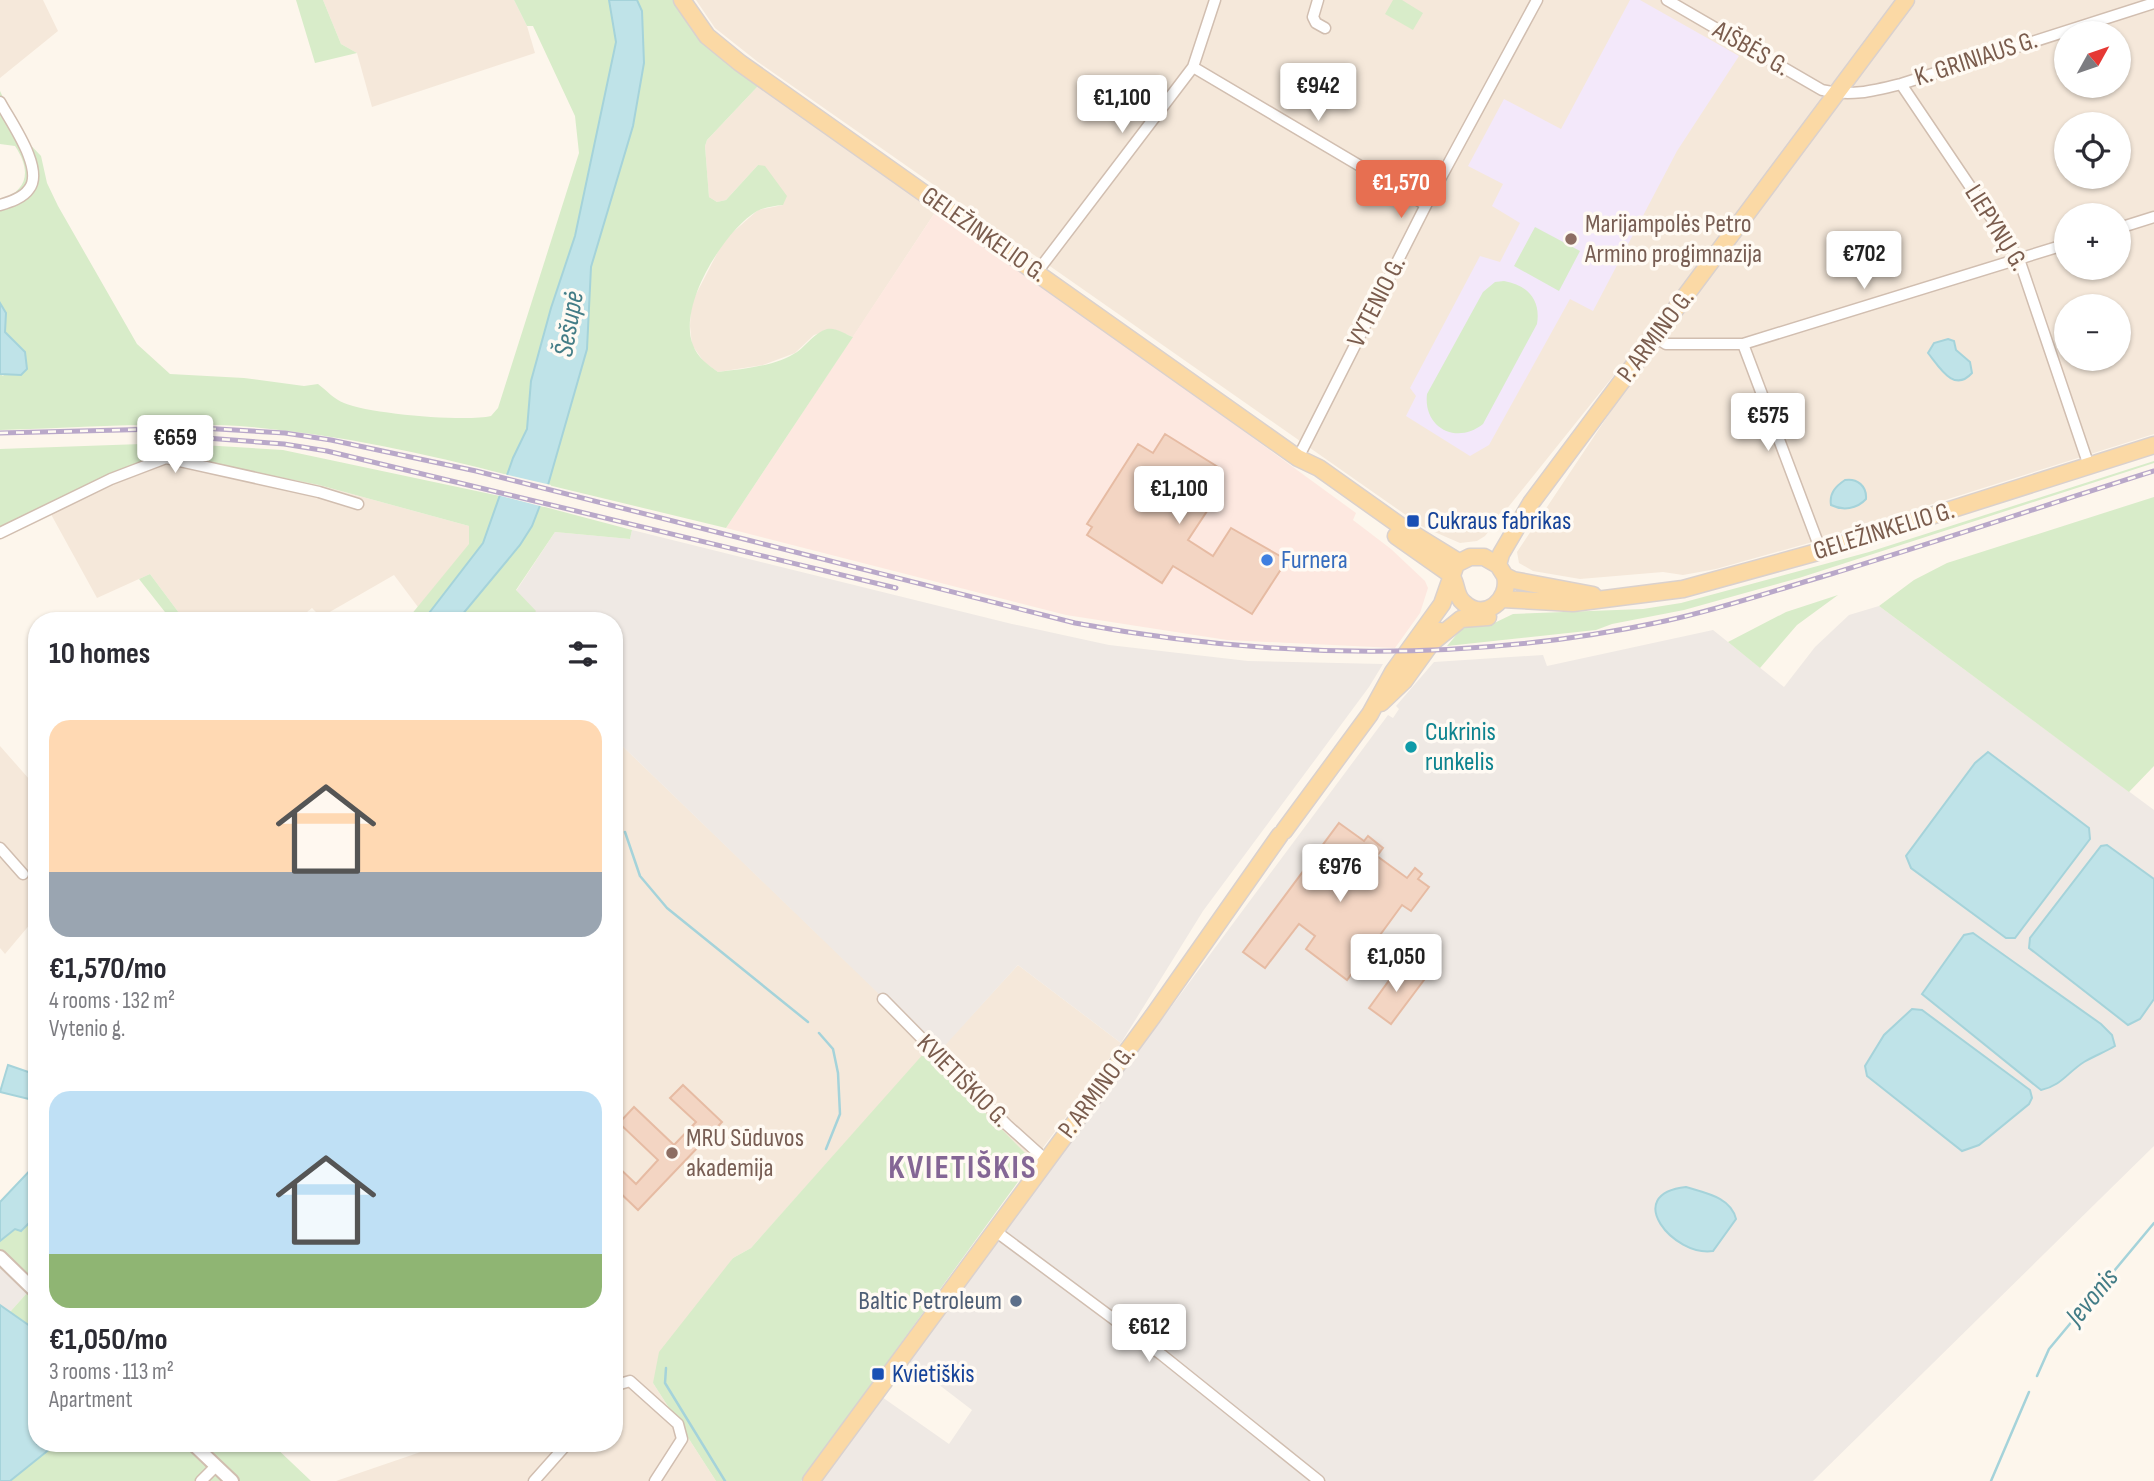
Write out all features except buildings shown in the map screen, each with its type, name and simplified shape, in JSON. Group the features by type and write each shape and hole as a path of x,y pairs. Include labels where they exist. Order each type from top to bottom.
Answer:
{"main road":[{"name":"GELEŽINKELIO G.","path":"682,0 697,24 719,48 1298,458 1319,468 1402,527 1456,584"},
{"name":"P. ARMINO G.","path":"811,1481 1153,1016 1370,714 1404,681 1429,636 1445,598 1465,568 1495,575 1515,518 1531,503 1906,0"},
{"name":"GELEŽINKELIO G.","path":"1495,575 1574,598 1683,589 1821,551 2154,445"},
{"name":"GELEŽINKELIO G.","path":"1298,458 1314,476 1456,584"},
{"name":"GELEŽINKELIO G.","path":"1495,575 1574,598"},
{"path":"1456,584 1476,610 1488,610 1495,575"},
{"name":"P. ARMINO G.","path":"1429,636 1450,619 1456,584"},
{"path":"1429,636 1465,618 1489,617 1515,606 1553,607 1574,598"}],"street":[{"path":"1037,272 1193,67 1215,0"},
{"path":"1318,0 1313,17 1325,28"},
{"name":"VYTENIO G.","path":"1298,458 1426,205 1537,0"},
{"name":"AIŠBĖS G.","path":"1667,0 1822,89 1837,94"},
{"name":"K. GRINIAUS G.","path":"1837,94 1860,94 1901,84 2154,3"},
{"path":"1193,67 1426,205"},
{"name":"LIEPYNŲ G.","path":"1901,84 2020,259 2089,466"},
{"path":"0,102 34,169 33,184 28,191 0,205"},
{"path":"2131,224 2154,217"},
{"path":"1655,337 1666,344 1743,344 2054,248"},
{"path":"1743,344 1821,551"},
{"path":"0,533 111,479 166,458 319,492 358,504"},
{"path":"0,848 23,874"},
{"name":"KVIETIŠKIO G.","path":"883,999 1007,1125 1046,1160"},
{"path":"994,1230 1162,1355 1319,1481"},
{"path":"0,1257 28,1284"},
{"path":"623,1383 630,1381 635,1384 678,1424 682,1439 655,1481"},
{"path":"201,1452 232,1481"},
{"path":"534,1481 560,1452"},
{"path":"201,1481 216,1466"}],"shaded area":[{"path":"0,0 43,0 58,31 0,78"},
{"path":"323,0 514,0 527,26 535,53 372,107 357,53 341,44"},
{"path":"696,0 1896,0 1639,344 1485,536 1477,541 1460,543 1423,527 758,62 715,28"},
{"name":"Marijampolės Petro Armino progimnazija","path":"1630,0 1640,0 1739,56 1677,151 1593,311 1570,299 1489,445 1470,456 1406,416 1416,396 1410,388 1480,256 1500,262 1520,223 1492,206 1503,184 1468,166 1504,99 1561,129"},
{"path":"1916,0 2154,0 2154,434 1809,543 1716,569 1683,575 1663,572 1580,579 1533,571 1519,563 1517,552 1625,390"},
{"path":"758,86 938,208 853,337 833,329 814,335 795,353 763,365 718,372 704,362 692,345 691,304 724,240 758,210 783,205 758,165 726,200 717,202 709,197 705,146 707,140"},
{"path":"938,208 1356,513 1353,520 1391,549 1425,581 1428,588 1420,613 1395,648 1227,640 1066,615 726,528"},
{"path":"160,453 319,485 469,526 470,544 418,607 394,575 330,612 316,612 312,608 307,612 178,612 150,574 97,598 47,507"},
{"path":"632,530 1012,624 1109,645 1248,661 1383,664 1369,687 1203,911 1121,1043 1018,965 939,1052 623,747 623,612 534,612 516,591 555,532 630,539"},
{"path":"1879,606 2154,810 2154,1146 1813,1481 820,1481 882,1397 949,1444 972,1410 908,1361 1388,715 1393,718 1399,709 1396,706 1434,662 1543,655 1547,666 1713,630 1784,687 1815,647 1849,615"},
{"path":"0,746 28,778 28,927 5,954 0,948"},
{"path":"623,747 939,1051 1018,965 1121,1043 1033,1161 925,1053 751,1248 733,1258 653,1383 716,1481 336,1481 421,1452 623,1452"},
{"path":"0,1268 27,1293 10,1312 0,1305"}],"green space":[{"path":"296,0 323,0 341,44 357,53 315,63"},
{"path":"514,0 609,0 616,42 575,236 531,380 527,429 508,475 375,444 240,426 150,425 0,430 0,374 3,376 25,352 5,332 6,313 0,303 0,200 17,191 22,185 25,171 15,146 0,144 0,91 21,135 41,156 47,183 58,206 137,344 170,374 244,378 304,386 318,384 344,403 395,414 461,418 491,416 498,408 579,153 575,116 533,26 527,26"},
{"path":"637,0 674,0 700,38 758,86 707,140 705,146 709,197 717,202 726,200 758,165 765,166 787,196 783,205 757,211 744,221 718,252 707,271 692,310 690,329 697,353 718,372 779,361 797,352 827,329 853,337 726,528 548,485 587,349 591,267 642,12"},
{"path":"1393,0 1402,0 1423,13 1413,30 1385,14"},
{"path":"1535,227 1580,251 1559,291 1514,266"},
{"path":"1504,281 1520,286 1531,295 1537,308 1537,324 1483,424 1463,433 1444,430 1430,416 1427,394 1483,292 1495,282"},
{"path":"169,443 283,450 500,496 484,543 430,612 413,612 469,544 469,526 319,485 160,453 0,530 0,449"},
{"path":"2154,461 1799,578 1684,610 1612,624 1596,630 1447,646 1463,627 1488,626 1513,614 1643,609 1681,603 1869,552"},
{"path":"2154,497 2154,766 2129,792 1879,606 1914,580 1947,563"},
{"path":"541,506 632,530 630,539 555,532 516,590 535,612 464,612 520,545"},
{"path":"150,574 178,612 165,612 139,579"},
{"path":"1838,595 1797,625 1760,668 1728,642 1786,612"},
{"path":"925,1052 1033,1161 801,1481 716,1481 653,1383 659,1352 733,1258 751,1248"},
{"path":"28,1225 28,1278 0,1252 0,1241 15,1229 22,1231"},
{"path":"27,1293 28,1325 10,1312"},
{"path":"46,1452 192,1452 223,1481 10,1481"},
{"path":"208,1452 280,1452 311,1481 239,1481"}],"water":[{"name":"Šešupė","path":"609,0 637,0 642,11 644,63 633,126 591,267 587,349 548,485 532,526 520,545 464,612 430,612 483,543 513,458 527,429 531,381 575,236 616,42"},
{"path":"0,303 6,313 5,332 25,352 27,369 21,375 0,374"},
{"path":"1948,339 1954,341 1956,350 1970,362 1972,373 1965,378 1959,380 1948,376 1928,353 1934,343"},
{"path":"1845,480 1860,484 1865,490 1866,499 1850,508 1831,505 1834,490"},
{"path":"1988,752 2089,828 2090,839 2015,938 2006,938 1911,868 1906,856 1975,763"},
{"path":"2107,845 2154,879 2154,999 2140,1019 2128,1025 2029,948 2030,938 2101,846"},
{"path":"1973,933 2101,1024 2112,1035 2115,1046 2084,1062 2054,1085 2041,1090 1922,994 1964,935"},
{"path":"1912,1009 1922,1010 2030,1090 2032,1098 2029,1104 1979,1145 1962,1151 1867,1076 1865,1066 1884,1035"},
{"path":"8,1065 28,1072 28,1099 0,1092"},
{"path":"28,1172 28,1224 21,1231 15,1229 0,1241 0,1202"},
{"path":"1686,1187 1723,1201 1736,1219 1713,1251 1683,1245 1660,1224 1656,1212 1657,1201 1667,1192"},
{"path":"0,1305 28,1325 28,1452 46,1452 10,1481 0,1481"}],"pier":[{"path":"504,474 551,485 544,507 497,495"}],"waterway":[{"path":"625,832 640,876 667,908 808,1022"},
{"path":"819,1033 833,1049 838,1073 840,1114 826,1149"},
{"name":"Jevonis","path":"2037,1376 2049,1349 2154,1223"},
{"path":"666,1368 665,1383 725,1481"},
{"name":"Jevonis","path":"1991,1481 2029,1392"}],"railway":[{"path":"0,433 201,428 285,433 331,440 476,471 1075,623 1222,644 1370,651 1444,650 1518,644 1592,635 1665,621 1748,599 2154,471"},
{"path":"206,438 284,444 327,451 896,588"}],"place":[{"name":"Marijampolės Petro Armino progimnazija","path":"1571,239"},
{"name":"Cukraus fabrikas","path":"1413,521"},
{"name":"Furnera","path":"1267,560"},
{"name":"Cukrinis runkelis","path":"1411,747"},
{"name":"MRU Sūduvos akademija","path":"672,1153"},
{"name":"Baltic Petroleum","path":"1016,1301"},
{"name":"Kvietiškis","path":"878,1374"}],"district":[{"name":"KVIETIŠKIS","path":"963,1168"}]}
